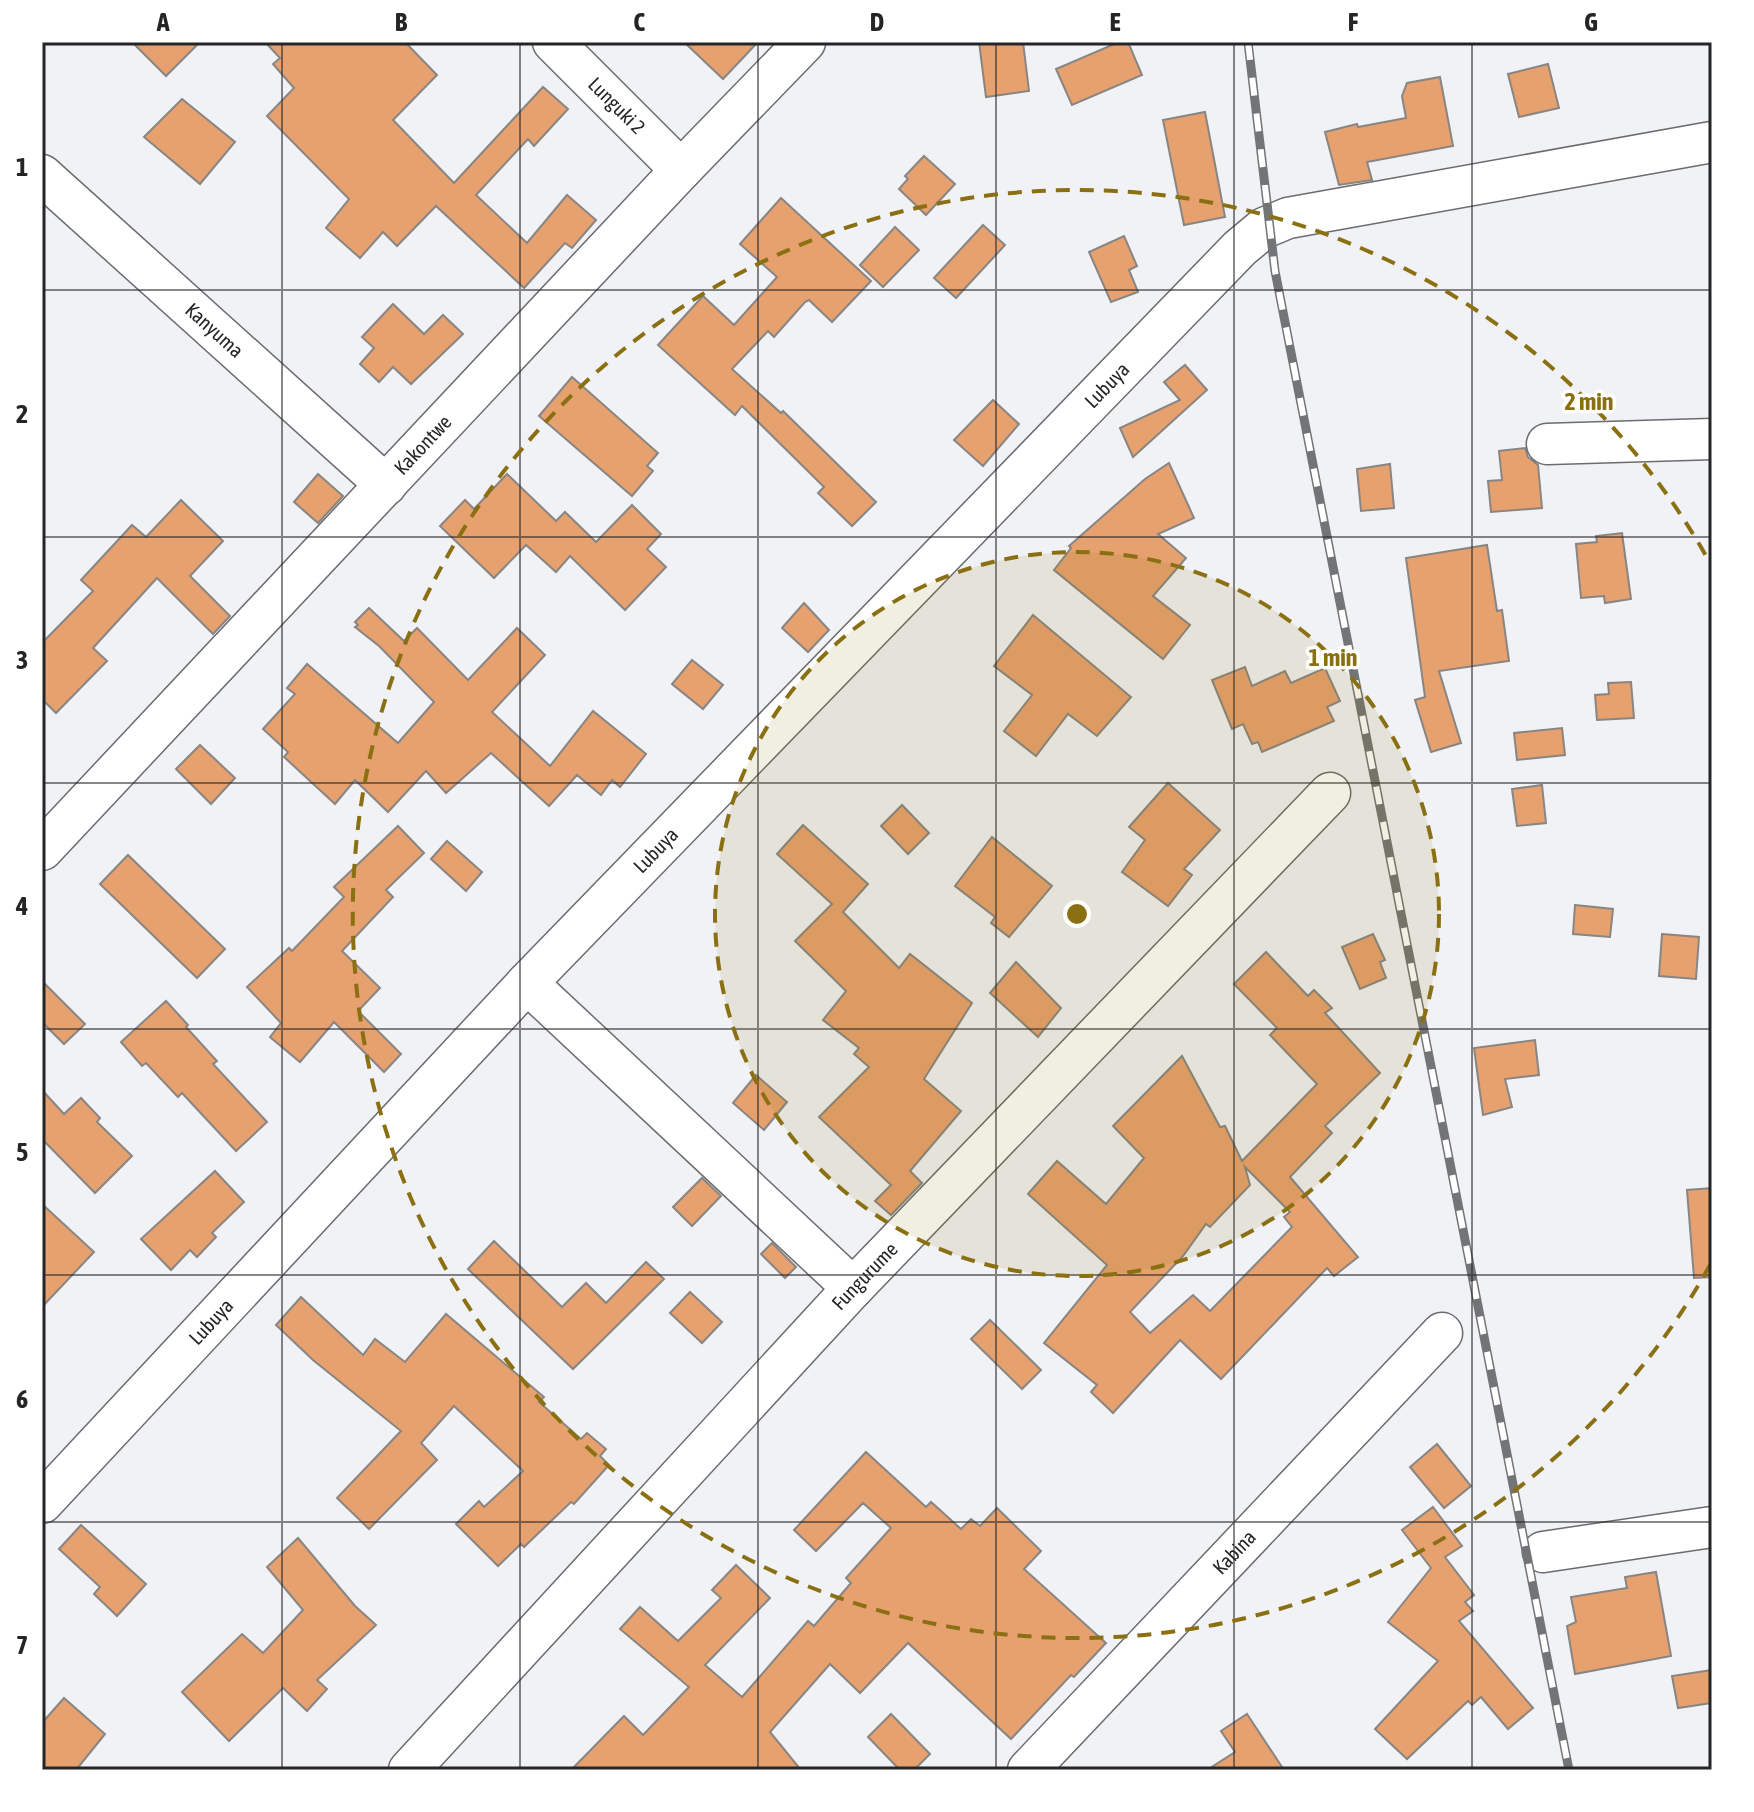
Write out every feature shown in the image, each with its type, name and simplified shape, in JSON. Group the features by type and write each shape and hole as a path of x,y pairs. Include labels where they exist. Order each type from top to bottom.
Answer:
{"street":[{"name":"Lunguki 2","path":"553,42 681,170"},
{"name":"Kakontwe","path":"49,828 386,485 805,42"},
{"name":"Lubuya","path":"42,1503 527,983 1240,248 1264,228 1288,218 1712,142"},
{"name":"Kanyuma","path":"42,175 386,485"},
{"path":"1547,444 1712,439"},
{"name":"Fungurume","path":"409,1770 853,1288 1330,793"},
{"path":"527,983 853,1288"},
{"name":"Kabina","path":"1028,1770 1442,1333"},
{"path":"1543,1552 1712,1527"}],"building":[{"path":"132,42 200,42 166,76"},
{"path":"265,42 405,42 437,75 393,120 454,183 543,87 568,109 534,146 528,139 476,195 527,243 567,195 596,220 572,248 565,243 524,288 436,206 397,246 383,232 360,258 326,228 349,199 267,116 294,88 273,64 280,58"},
{"path":"684,42 758,42 723,79"},
{"path":"979,42 1023,42 1029,91 986,97"},
{"path":"1119,42 1128,42 1142,75 1072,105 1056,69"},
{"path":"1548,64 1559,108 1519,117 1508,74"},
{"path":"1440,77 1453,146 1367,162 1372,180 1339,185 1325,132 1357,124 1358,127 1406,118 1402,96 1407,83"},
{"path":"182,99 235,142 200,184 144,137"},
{"path":"1205,112 1225,217 1184,225 1163,120"},
{"path":"924,156 955,184 926,215 899,189 908,179 905,176"},
{"path":"781,198 871,281 832,322 809,300 805,302 774,337 768,331 732,369 781,413 783,411 876,502 852,526 818,493 824,487 742,406 735,415 658,345 703,296 734,325 777,277 740,244"},
{"path":"983,225 1005,245 956,298 934,278"},
{"path":"895,227 919,250 883,287 860,265"},
{"path":"1124,236 1137,266 1129,270 1138,292 1111,302 1089,252"},
{"path":"393,304 424,334 443,315 463,334 411,384 393,367 379,382 360,364 374,348 362,337"},
{"path":"1185,365 1207,390 1133,457 1120,428 1180,400 1164,382"},
{"path":"572,377 658,453 647,466 653,471 632,496 539,416"},
{"path":"993,400 1019,424 983,466 954,440"},
{"path":"1525,448 1528,457 1538,465 1542,508 1491,512 1488,481 1502,480 1499,451"},
{"path":"1169,463 1194,518 1158,534 1186,558 1153,596 1190,625 1163,659 1054,570 1071,548 1069,546 1145,479"},
{"path":"1390,464 1394,508 1361,511 1357,469"},
{"path":"318,474 343,496 318,523 294,502"},
{"path":"507,474 556,521 565,512 596,542 632,505 661,534 647,549 666,567 625,610 570,556 556,572 526,545 494,578 440,526 465,500 474,509"},
{"path":"181,500 223,541 190,576 230,616 213,634 157,578 93,648 107,661 56,713 42,699 42,643 93,591 81,580 132,525 146,537"},
{"path":"1622,533 1631,599 1605,603 1604,596 1581,598 1576,544 1597,542 1596,536"},
{"path":"1487,545 1497,611 1502,610 1509,661 1439,671 1461,743 1431,752 1415,700 1425,697 1406,558"},
{"path":"804,603 829,630 808,652 782,628"},
{"path":"369,608 404,641 417,628 468,680 517,628 545,655 492,712 550,766 593,711 646,754 620,787 612,780 601,795 577,775 549,806 491,753 446,793 426,771 388,812 355,780 335,804 284,757 288,752 263,729 295,694 287,688 307,664 398,743 434,702 379,646 355,627 358,625 355,622"},
{"path":"1033,615 1131,697 1097,736 1068,714 1036,756 1004,731 1032,695 994,666"},
{"path":"692,660 723,685 703,709 672,684"},
{"path":"1245,667 1252,686 1285,671 1291,683 1325,668 1340,701 1327,707 1334,721 1262,752 1258,742 1252,744 1243,724 1232,729 1212,680"},
{"path":"1631,682 1634,718 1597,720 1595,695 1609,694 1608,683"},
{"path":"1562,728 1565,755 1517,760 1514,733"},
{"path":"200,745 235,778 211,804 176,769"},
{"path":"1168,783 1220,830 1184,869 1192,875 1168,906 1122,872 1145,840 1129,827"},
{"path":"1542,785 1546,823 1517,826 1512,789"},
{"path":"902,805 929,833 908,854 881,826"},
{"path":"803,825 868,884 843,912 899,968 910,954 972,1003 924,1079 961,1111 910,1171 922,1183 891,1215 875,1201 891,1185 819,1117 869,1067 854,1054 859,1048 823,1020 846,991 795,941 832,904 777,854"},
{"path":"398,826 424,853 386,890 393,897 342,951 380,988 358,1011 401,1054 384,1072 334,1022 300,1062 270,1037 281,1023 247,987 289,948 292,951 344,897 334,887"},
{"path":"992,837 1052,886 1009,937 991,923 995,917 955,886"},
{"path":"447,841 482,872 466,891 431,859"},
{"path":"128,855 225,949 197,978 100,884"},
{"path":"1575,905 1613,909 1610,937 1573,934"},
{"path":"1373,934 1385,960 1380,962 1386,978 1360,989 1342,947"},
{"path":"1662,934 1699,937 1696,979 1659,976"},
{"path":"1266,952 1308,996 1314,990 1332,1008 1325,1013 1380,1073 1325,1126 1332,1133 1290,1177 1358,1257 1334,1276 1327,1268 1221,1379 1180,1340 1113,1413 1091,1392 1097,1385 1044,1343 1107,1265 1028,1194 1057,1161 1106,1204 1144,1158 1113,1126 1182,1056 1220,1127 1225,1126 1242,1161 1317,1084 1270,1035 1277,1028 1234,984","holes":["1245,1167 1290,1212 1284,1217 1292,1227 1210,1311 1193,1295 1150,1333 1130,1312 1183,1256 1206,1224 1210,1227 1250,1185"]},
{"path":"1016,962 1061,1008 1038,1037 990,993"},
{"path":"42,981 85,1024 64,1044 42,1022"},
{"path":"166,1001 217,1061 213,1064 267,1122 236,1151 182,1093 178,1097 146,1063 142,1066 121,1042"},
{"path":"1535,1040 1539,1075 1505,1079 1512,1107 1483,1115 1474,1048"},
{"path":"756,1075 787,1102 764,1130 733,1103"},
{"path":"42,1090 64,1114 81,1098 100,1118 97,1122 132,1156 95,1193 42,1139"},
{"path":"215,1171 244,1202 212,1233 216,1237 197,1257 190,1250 171,1270 141,1239"},
{"path":"702,1178 721,1196 692,1226 673,1207"},
{"path":"1712,1188 1712,1277 1694,1278 1687,1190"},
{"path":"42,1204 94,1252 42,1307"},
{"path":"494,1241 562,1307 586,1283 606,1303 646,1262 664,1279 573,1369 468,1269"},
{"path":"772,1243 796,1267 785,1278 761,1254"},
{"path":"690,1292 722,1322 702,1343 670,1313"},
{"path":"301,1297 363,1355 375,1339 405,1362 446,1314 544,1397 539,1402 581,1439 587,1433 606,1449 600,1456 609,1465 574,1504 571,1502 524,1547 521,1544 498,1566 456,1524 479,1501 484,1507 523,1471 454,1406 421,1443 437,1460 369,1529 337,1498 401,1431 313,1360 276,1325"},
{"path":"990,1320 1041,1370 1022,1389 971,1339"},
{"path":"1437,1444 1471,1486 1444,1508 1410,1467"},
{"path":"866,1452 926,1507 931,1502 961,1529 971,1519 980,1526 997,1508 1041,1551 1024,1569 1106,1643 1011,1739 908,1643 860,1693 830,1664 770,1732 801,1770 571,1770 624,1716 643,1735 689,1687 620,1629 640,1607 678,1641 721,1598 712,1590 736,1565 770,1598 705,1665 742,1697 808,1621 814,1626 851,1583 846,1578 891,1528 863,1503 816,1551 794,1530"},
{"path":"1433,1507 1462,1546 1445,1557 1474,1595 1465,1602 1473,1611 1459,1621 1533,1708 1508,1729 1481,1697 1472,1705 1468,1701 1407,1759 1375,1729 1438,1661 1388,1622 1431,1568 1402,1530"},
{"path":"81,1525 146,1584 117,1616 94,1594 100,1587 59,1549"},
{"path":"298,1538 355,1606 376,1625 317,1680 327,1689 307,1711 283,1688 229,1741 182,1692 242,1634 263,1653 303,1610 267,1567"},
{"path":"1656,1572 1671,1656 1575,1674 1567,1626 1576,1622 1571,1597 1627,1588 1625,1577"},
{"path":"1712,1670 1712,1703 1678,1708 1672,1676"},
{"path":"64,1698 105,1734 76,1770 42,1770 42,1723"},
{"path":"891,1714 930,1754 914,1770 900,1770 868,1737"},
{"path":"1247,1714 1284,1770 1207,1770 1235,1752 1221,1731"}],"railway":[{"path":"1248,42 1275,271 1569,1770"}]}
